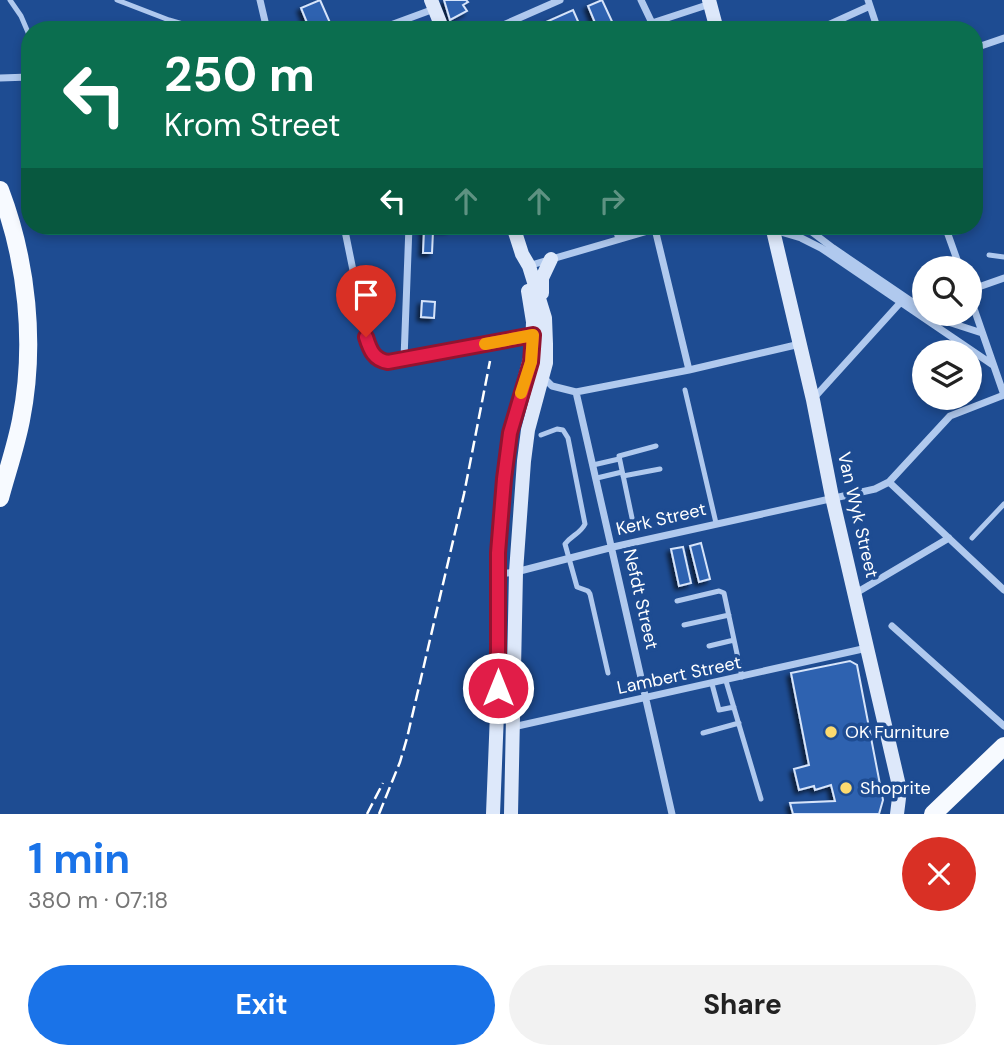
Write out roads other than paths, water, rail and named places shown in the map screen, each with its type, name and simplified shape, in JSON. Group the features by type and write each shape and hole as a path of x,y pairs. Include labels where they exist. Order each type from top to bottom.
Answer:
{"main road":[{"path":"0,190 22,264 27,340 21,419 0,498"},
{"path":"0,213 22,283"},
{"path":"933,814 1004,746"}],"street":[{"path":"260,0 265,21"},
{"path":"512,21 560,0"},
{"path":"641,0 648,21"},
{"path":"662,21 710,2 715,21"},
{"path":"834,21 869,3 875,21"},
{"path":"396,21 433,4 440,21"},
{"path":"983,45 1004,38"},
{"path":"0,78 21,77"},
{"path":"346,235 368,345 373,354 382,361 539,335"},
{"path":"404,359 409,235"},
{"path":"516,235 545,317"},
{"path":"618,235 619,239"},
{"path":"524,262 551,259 633,235"},
{"path":"656,235 689,370"},
{"name":"Van Wyk Street","path":"774,235 900,790 897,814"},
{"path":"792,235 821,248 993,365"},
{"path":"816,235 912,302"},
{"path":"948,235 956,256"},
{"path":"493,814 498,574 504,479 510,433 545,317 542,278 551,259"},
{"path":"511,814 516,572 528,430 546,363 524,262"},
{"path":"982,286 1004,278"},
{"path":"813,400 900,303"},
{"path":"960,326 982,333"},
{"path":"980,326 1004,395 950,416 889,482 1004,590"},
{"path":"531,362 552,386 576,392 689,370 800,344"},
{"path":"517,409 527,391 543,376"},
{"name":"Nefdt Street","path":"576,392 672,814"},
{"name":"Kerk Street","path":"498,574 516,572 832,496 875,489 889,482"},
{"path":"856,593 948,538"},
{"path":"892,626 1004,726"},
{"name":"Lambert Street","path":"496,731 868,648"},
{"path":"900,790 909,814"}],"lane":[{"path":"10,0 23,21"},
{"path":"117,0 172,21"},
{"path":"989,255 1004,257"},
{"path":"685,390 716,523"},
{"path":"541,435 557,429 563,430 568,438 585,524 581,533 570,538 565,544 577,587 588,590 590,594 608,673"},
{"path":"632,518 619,459 621,454 656,446"},
{"path":"593,465 619,459"},
{"path":"597,478 660,469"},
{"path":"972,538 1004,505"},
{"path":"677,601 722,591 742,677"},
{"path":"684,625 729,615"},
{"path":"709,646 734,639"},
{"path":"726,681 761,799"},
{"path":"712,684 719,710 734,707"},
{"path":"703,733 739,723"}],"railway":[{"path":"379,814 407,738 464,494 490,361"},
{"path":"367,814 383,783"}],"place":[{"name":"OK Furniture","path":"831,732"},
{"name":"Shoprite","path":"846,788"}]}
